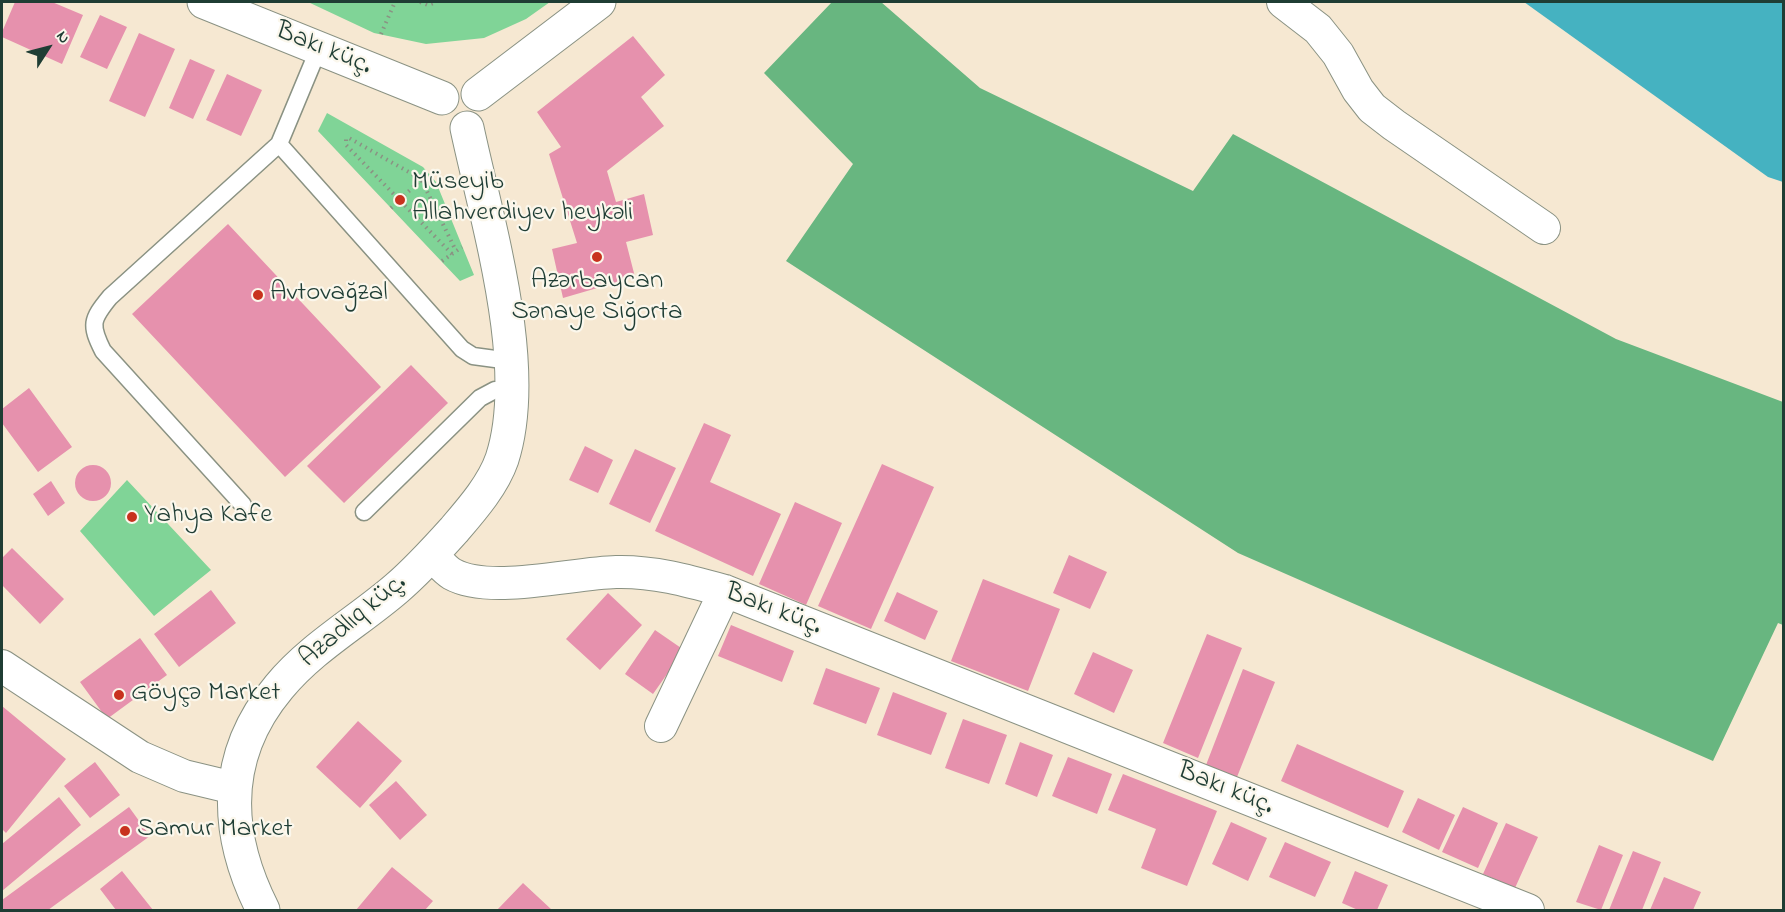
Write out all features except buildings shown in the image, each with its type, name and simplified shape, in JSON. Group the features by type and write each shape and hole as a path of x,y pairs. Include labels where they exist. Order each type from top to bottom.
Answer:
{"main road":[{"name":"Bakı küç.","path":"204,2 442,98"},
{"path":"478,94 598,2"},
{"path":"467,87 478,94 483,111 477,122 467,129 455,128 445,121 439,110 442,98 450,89 467,87"},
{"path":"432,555 494,478 502,459 507,437 511,375 502,289 467,129"},
{"name":"Azadlıq küç.","path":"263,910 244,867 237,838 234,788 243,748 259,714 280,686 306,660 396,589 432,555"}],"street":[{"path":"1283,2 1318,29 1338,54 1358,90 1372,108 1544,228"},
{"name":"Bakı küç.","path":"432,555 451,573 473,582 497,583 616,572 678,578 725,591 1479,902 1528,910"},
{"path":"661,726 725,591"},
{"path":"2,666 140,757 184,776 234,788"}],"lane":[{"path":"243,505 103,351 94,333 94,320 110,297 279,144 319,48"},
{"path":"279,144 462,349 511,375 495,390 480,398 364,512"}],"path":[{"path":"381,34 395,2"},
{"path":"420,2 428,5 436,2"},
{"path":"349,138 421,179 454,253 346,145 346,139 349,138"},
{"path":"391,208 428,173"},
{"path":"442,261 462,247"}],"green space":[{"path":"308,2 550,2 526,19 484,38 426,44 374,33"},
{"path":"832,2 881,2 980,88 1193,191 1233,134 1616,339 1783,402 1783,625 1778,623 1713,761 1238,553 786,261 853,164 764,73"},
{"path":"327,113 423,167 436,182 474,275 460,281 318,131"},
{"path":"127,480 211,570 154,616 80,531"}],"water":[{"path":"1524,2 1783,2 1783,182 1768,177"}],"place":[{"name":"Müseyib Allahverdiyev heykəli","path":"400,200"},
{"name":"Azərbaycan Sənaye Sığorta","path":"597,257"},
{"name":"Avtovağzal","path":"258,295"},
{"name":"Yahya Kafe","path":"132,517"},
{"name":"Göyçə Market","path":"119,695"},
{"name":"Samur Market","path":"125,831"}]}
